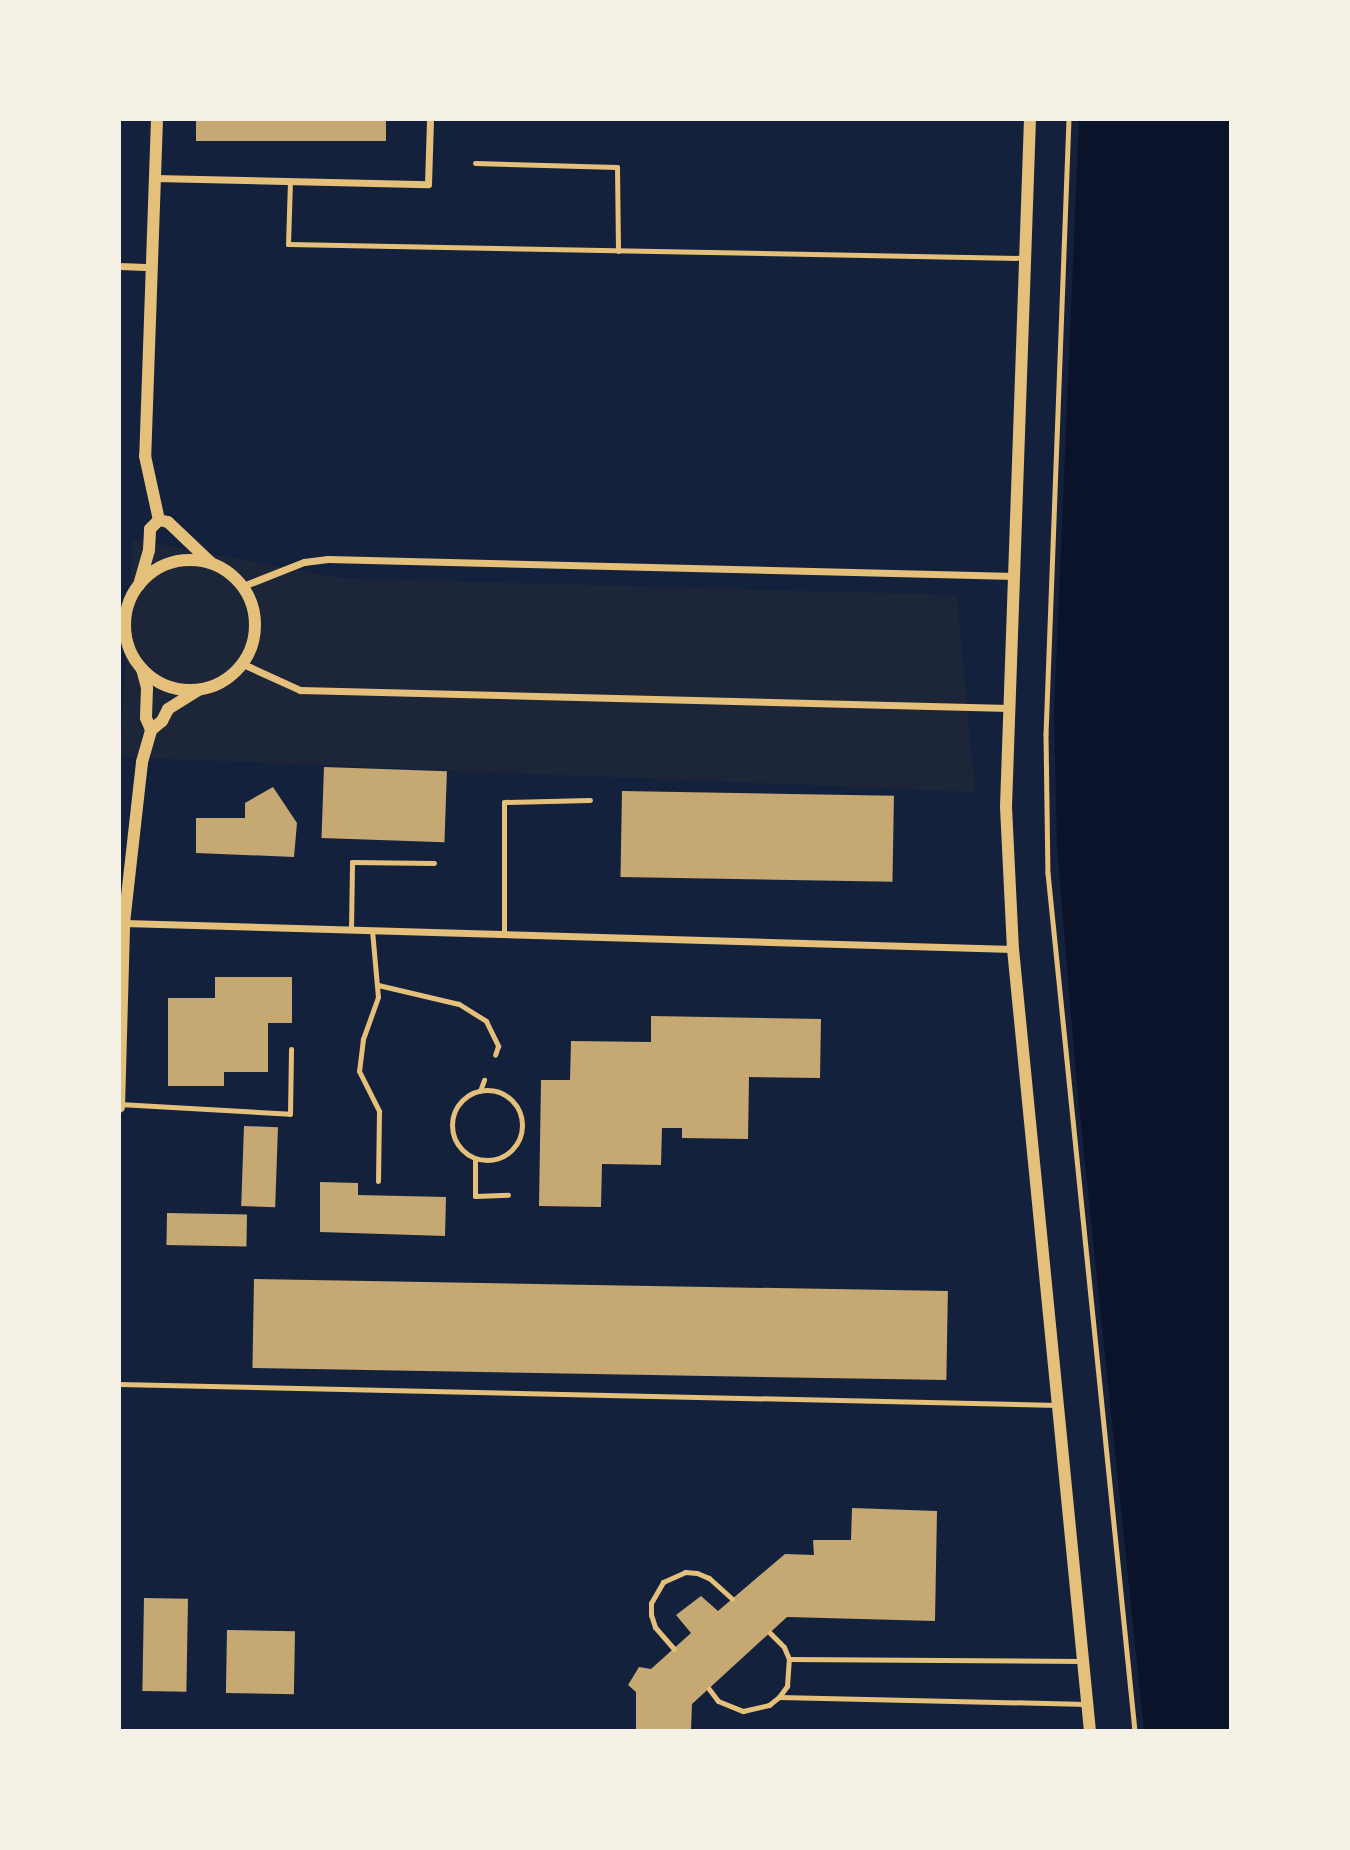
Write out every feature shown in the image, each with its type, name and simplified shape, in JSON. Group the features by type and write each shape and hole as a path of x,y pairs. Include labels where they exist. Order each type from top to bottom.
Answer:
{"street":[{"path":"157,119 145,456 159,520"},
{"path":"155,178 428,184 430,119"},
{"path":"1030,119 1006,807 1013,949 1090,1731"},
{"path":"119,266 152,267"},
{"path":"119,1106 124,923 142,762 150,730 168,709 199,690 216,685 243,664 253,646 256,625 253,604 243,586 228,572 211,562 168,522 159,520"},
{"path":"159,520 150,528 149,550 125,618 131,653 141,668 158,682 178,689 199,690"},
{"path":"243,586 304,562 328,559 1016,576"},
{"path":"138,586 153,571 171,562 211,562"},
{"path":"243,664 300,690 1009,708"},
{"path":"141,668 147,688 146,718 150,730"},
{"path":"124,923 1013,949"}],"lane":[{"path":"475,163 617,167 618,251"},
{"path":"290,181 288,244 1024,258"},
{"path":"505,934 505,802 590,800"},
{"path":"351,929 352,862 434,863"},
{"path":"372,930 372,956 378,997 363,1039 359,1071 379,1111 378,1181"},
{"path":"378,985 459,1004 486,1021 498,1046 495,1055"},
{"path":"119,1106 290,1114 291,1049"},
{"path":"480,1091 484,1080"},
{"path":"491,1090 512,1101 519,1111 522,1134 509,1154 498,1159 475,1159 457,1145 452,1123 460,1102 480,1091 491,1090"},
{"path":"475,1159 475,1196 508,1195"},
{"path":"119,1384 1058,1405"},
{"path":"674,1649 655,1626 651,1615 651,1603 663,1582 685,1572 697,1573 709,1578 732,1599"},
{"path":"709,1689 719,1701 743,1711 769,1705 779,1697 787,1686 789,1660 784,1647 770,1633"},
{"path":"789,1660 1083,1661"},
{"path":"779,1697 1087,1704"}],"path":[{"path":"1069,119 1046,734 1048,873 1135,1731"}],"shaded area":[{"path":"1079,119 1231,119 1231,1731 1144,1731 1076,1076 1057,849 1054,714"},
{"path":"133,539 339,578 957,595 975,792 120,757"}],"building":[{"path":"196,119 386,119 386,141 196,141"},
{"path":"324,767 447,771 444,842 322,838"},
{"path":"273,787 297,823 294,857 196,853 196,818 245,818 245,803"},
{"path":"622,791 894,796 892,882 620,877"},
{"path":"215,977 292,977 292,1023 268,1023 268,1072 224,1072 224,1086 168,1086 168,998 215,998"},
{"path":"651,1016 821,1019 820,1078 749,1077 748,1139 682,1138 682,1128 662,1128 661,1165 602,1164 601,1207 539,1206 541,1080 570,1080 571,1041 651,1042"},
{"path":"244,1126 278,1127 275,1207 241,1206"},
{"path":"320,1182 358,1183 358,1195 446,1197 445,1236 320,1232"},
{"path":"167,1213 247,1214 246,1246 166,1245"},
{"path":"254,1279 948,1291 946,1380 252,1368"},
{"path":"852,1508 937,1511 935,1621 787,1617 692,1704 691,1731 636,1731 636,1692 628,1685 639,1667 651,1669 691,1633 676,1615 701,1596 718,1611 785,1554 814,1555 813,1540 851,1540"},
{"path":"144,1598 188,1599 186,1692 142,1691"},
{"path":"227,1630 295,1631 294,1694 226,1693"}]}
